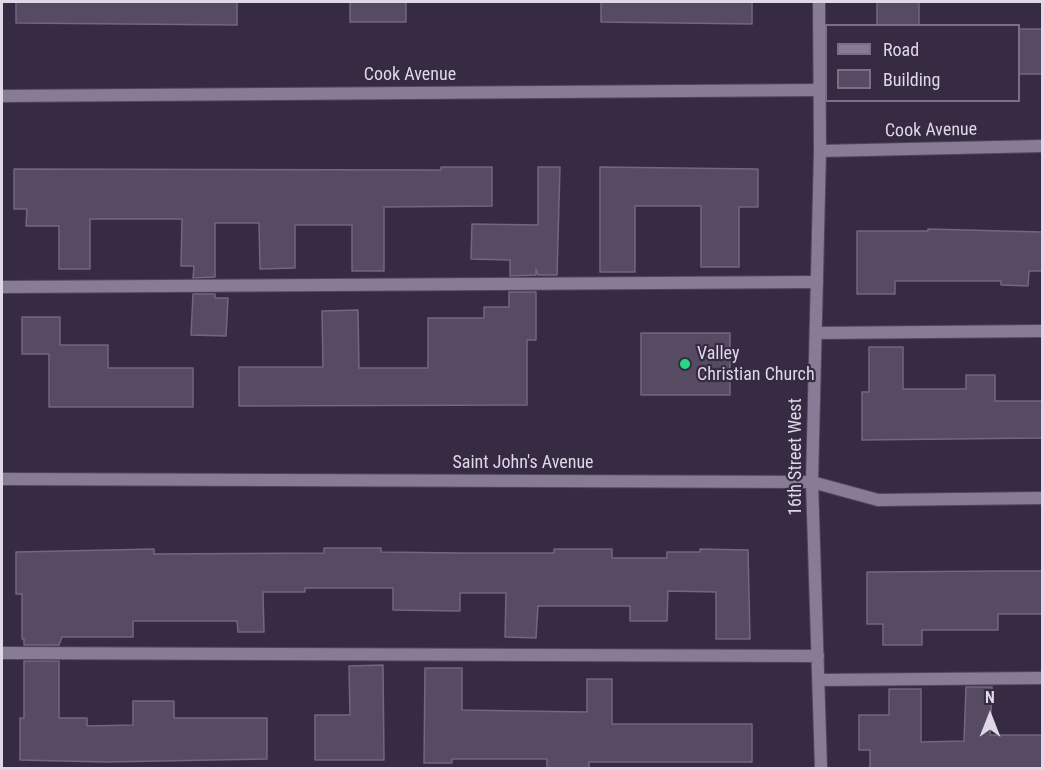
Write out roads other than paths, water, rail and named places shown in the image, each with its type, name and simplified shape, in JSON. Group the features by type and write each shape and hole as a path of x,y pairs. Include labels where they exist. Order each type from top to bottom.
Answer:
{"street":[{"name":"16th Street West","path":"819,2 820,151 812,482 821,768"},
{"name":"Cook Avenue","path":"2,96 819,90"},
{"name":"Cook Avenue","path":"820,151 1042,146"},
{"path":"2,287 817,282"},
{"path":"816,333 1042,331"},
{"name":"Saint John's Avenue","path":"2,479 812,482 878,500 1042,498"},
{"path":"2,653 818,656"},
{"path":"819,680 1042,678"}],"place":[{"name":"Valley Christian Church","path":"685,364"}]}
